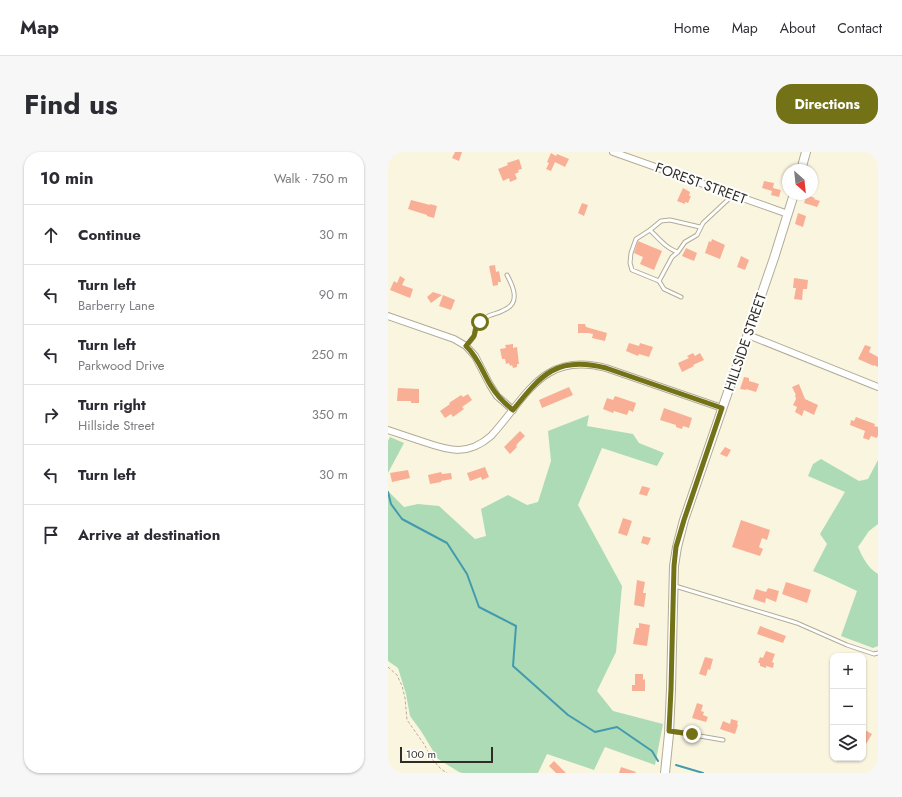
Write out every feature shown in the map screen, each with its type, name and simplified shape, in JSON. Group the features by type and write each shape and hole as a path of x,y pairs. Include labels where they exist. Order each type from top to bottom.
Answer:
{"street":[{"name":"FOREST STREET","path":"613,152 788,214"},
{"path":"802,164 806,152"},
{"name":"HILLSIDE STREET","path":"665,773 671,689 674,560 678,540 774,258 792,200"},
{"path":"388,316 454,339 466,346 475,356 494,391 501,400 513,410"},
{"path":"748,335 878,386"},
{"path":"388,430 452,450 463,450 479,445 495,432 531,387 544,375 560,368 578,364 606,368 722,408"}],"lane":[{"path":"659,281 672,257 678,252 685,242 697,235 702,223 733,195"},
{"path":"681,297 664,289 659,281 632,270 630,263 631,253 636,239 661,221 670,220 700,227"},
{"path":"650,230 659,240 674,251 678,252"},
{"path":"466,346 474,336 476,328 480,322 485,318 502,312 511,305 515,296 507,275"},
{"path":"673,585 796,624 847,645 874,654 878,653"},
{"path":"669,731 723,740"}],"path":[{"path":"388,667 396,675 402,686 405,698 407,720 424,744 432,759 447,773"}],"green space":[{"path":"589,415 587,426 633,434 639,443 664,453 657,466 602,448 578,505 622,586 616,652 597,691 613,711 663,724 655,765 605,747 594,770 547,754 538,773 459,772 438,759 410,716 406,694 398,668 388,661 388,491 404,507 418,504 439,506 475,539 486,536 481,509 508,495 527,505 538,502 551,461 548,431"},
{"path":"390,437 404,443 388,473 388,441"},
{"path":"821,459 859,481 868,479 878,460 878,524 869,531 858,547 868,565 878,574 878,646 873,648 841,636 857,591 813,571 827,544 820,534 845,492 808,476 813,464"}],"building":[{"path":"455,152 462,152 459,161 452,158"},
{"path":"551,153 556,156 557,154 569,159 565,167 555,162 551,171 546,169"},
{"path":"519,159 522,169 518,170 519,172 515,174 517,179 510,182 509,178 503,181 498,169 508,165 507,163"},
{"path":"764,181 774,183 773,188 781,190 779,197 771,195 772,191 762,188"},
{"path":"683,188 690,192 689,196 691,196 688,203 685,202 685,204 677,201"},
{"path":"411,200 437,206 434,218 408,209"},
{"path":"805,200 820,201 817,207 804,203"},
{"path":"582,203 588,205 584,216 578,213"},
{"path":"798,213 806,216 803,227 795,224"},
{"path":"712,239 725,245 720,259 705,253 709,241 711,242"},
{"path":"638,241 662,251 654,270 640,264 643,257 634,253"},
{"path":"686,248 697,253 694,261 682,256"},
{"path":"741,256 749,260 745,270 737,267"},
{"path":"495,265 496,272 499,271 501,282 498,282 498,285 493,286 489,266"},
{"path":"400,276 405,279 402,285 413,289 410,298 390,290 394,281 397,283"},
{"path":"794,278 808,280 807,289 803,289 802,300 794,299 796,288 793,288"},
{"path":"433,292 442,295 431,303 427,297"},
{"path":"443,295 455,300 451,310 439,306"},
{"path":"578,324 585,324 586,327 607,333 605,341 592,338 593,334 578,333"},
{"path":"629,343 639,346 640,343 653,347 649,357 639,354 638,356 626,351"},
{"path":"513,344 513,348 517,347 519,364 517,364 517,367 513,368 509,363 506,364 505,359 502,359 500,349 506,348 505,345"},
{"path":"865,345 871,347 869,352 878,357 878,367 858,359"},
{"path":"693,353 695,356 700,353 704,360 682,372 678,363 689,358 687,356"},
{"path":"744,377 749,378 749,381 759,384 756,392 740,389"},
{"path":"799,384 805,399 818,405 814,415 804,410 802,416 795,412 797,407 793,405 796,395 792,387"},
{"path":"569,387 573,395 542,408 539,400"},
{"path":"398,388 419,389 419,403 411,403 411,401 397,401"},
{"path":"468,394 472,400 462,407 464,409 453,417 451,414 445,418 440,411 461,395 463,397"},
{"path":"615,396 636,403 633,412 629,410 627,415 614,411 613,413 603,409 607,398 613,400"},
{"path":"664,408 692,418 689,428 683,426 682,429 676,427 676,425 660,420"},
{"path":"856,417 875,424 874,426 878,427 877,438 871,436 869,440 863,438 865,431 850,425 851,420 854,421"},
{"path":"520,431 525,436 510,454 504,447"},
{"path":"725,447 731,450 727,457 720,454"},
{"path":"485,467 489,477 482,480 481,477 470,481 467,473"},
{"path":"408,470 410,478 392,482 390,473"},
{"path":"441,472 442,474 451,473 452,479 430,484 428,475"},
{"path":"642,486 650,488 647,496 639,494"},
{"path":"623,518 632,521 627,536 618,533"},
{"path":"741,520 770,530 767,540 762,538 759,547 763,549 760,556 732,547"},
{"path":"643,536 651,538 648,545 641,543"},
{"path":"637,580 645,582 643,593 646,593 644,607 634,605"},
{"path":"786,582 811,590 807,603 782,594"},
{"path":"768,588 779,591 776,602 766,598 765,603 753,599 756,589 766,592"},
{"path":"639,623 650,625 647,646 633,644 636,628 639,628"},
{"path":"760,626 786,636 783,643 757,634"},
{"path":"766,651 775,654 772,662 774,663 773,668 760,666 760,663 758,663 760,657 763,658"},
{"path":"705,657 713,659 710,670 708,669 706,676 699,674"},
{"path":"635,674 643,674 643,680 645,679 645,691 632,691 632,685 635,685"},
{"path":"697,703 703,705 701,711 704,712 703,715 708,717 706,722 692,718"},
{"path":"731,719 738,721 735,734 720,729 723,721 730,724"},
{"path":"866,731 872,734 866,744"},
{"path":"554,761 566,773 556,773 549,766"},
{"path":"621,767 636,772 619,773"}],"waterway":[{"path":"388,492 391,504 402,519 447,543 467,574 479,607 516,626 513,666 568,715 595,732 617,727 652,751 658,761"},
{"path":"676,765 703,773"}],"route":[{"path":"480,322 476,328 474,336 466,346 475,356 494,391 501,400 513,410 531,387 544,375 560,368 578,364 606,368 722,408 684,520 675,554 669,731 692,734"}]}
